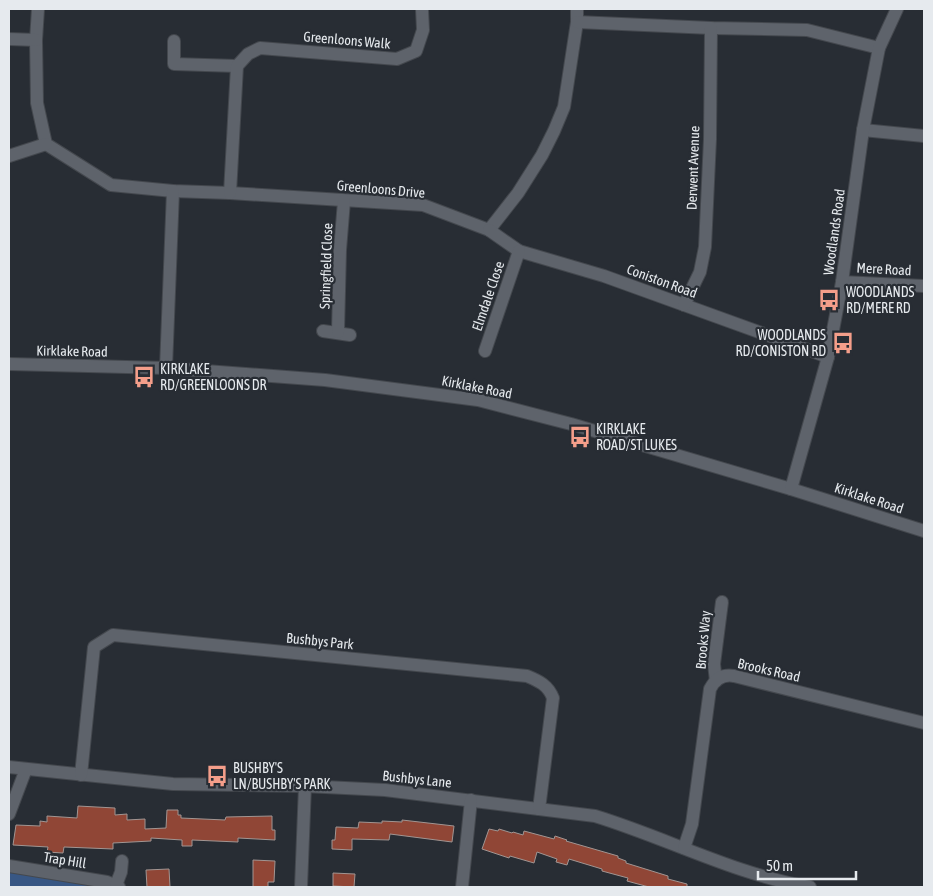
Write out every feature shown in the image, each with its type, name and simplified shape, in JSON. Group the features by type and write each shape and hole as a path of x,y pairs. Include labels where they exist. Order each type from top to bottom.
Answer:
{"street":[{"path":"9,156 46,144 37,103 36,40 38,9"},
{"name":"Greenloons Walk","path":"237,66 248,54 260,48 396,59 416,51 423,30 422,9"},
{"name":"Woodlands Road","path":"791,489 828,357 842,282 863,130 879,48 897,9"},
{"path":"489,230 518,193 542,155 564,107 577,15 711,28 807,30 879,48"},
{"name":"Derwent Avenue","path":"684,304 700,272 705,247 710,139 711,28"},
{"path":"9,39 36,40"},
{"path":"174,41 174,64 237,66 230,193"},
{"path":"863,130 924,136"},
{"name":"Greenloons Drive","path":"46,144 112,185 173,191 423,205 489,230"},
{"path":"166,368 173,191"},
{"name":"Springfield Close","path":"323,331 344,333 340,250 344,201"},
{"name":"Coniston Road","path":"489,230 519,251 604,276 828,357"},
{"name":"Elmdale Close","path":"486,351 519,251"},
{"name":"Mere Road","path":"842,282 924,286"},
{"name":"Kirklake Road","path":"9,364 166,368 325,380 478,400 571,424 791,489 924,531"},
{"name":"Brooks Way","path":"716,681 714,664 722,602"},
{"name":"Bushbys Park","path":"81,775 94,648 113,635 527,676 540,681 550,690 553,698 539,809"},
{"name":"Brooks Road","path":"716,681 724,676 734,676 924,723"},
{"path":"684,848 692,824 710,689 716,681"},
{"name":"Bushbys Lane","path":"9,767 173,784 305,786 385,790 595,816 622,824 758,875 810,887"},
{"path":"9,814 26,769"},
{"path":"301,887 305,786"},
{"path":"462,887 471,800"},
{"name":"Trap Hill","path":"9,866 107,882 117,886 122,872 122,861"}],"shaded area":[{"path":"9,871 110,887 9,887"}],"building":[{"path":"78,806 115,808 115,815 127,814 127,820 145,819 145,829 166,828 167,810 178,810 178,815 181,815 181,818 225,820 226,817 272,816 272,830 275,830 275,840 238,838 238,842 192,840 192,846 182,846 182,840 151,838 151,841 113,843 113,849 64,847 63,853 47,852 48,847 13,845 16,825 40,826 40,821 47,822 47,816 77,818"},
{"path":"402,820 454,826 452,842 390,834 389,840 352,839 352,850 332,849 332,840 335,840 336,827 358,828 359,822 382,823 382,821 402,822"},
{"path":"489,829 498,831 499,829 523,835 524,831 554,839 555,836 618,856 618,858 626,861 626,863 668,876 668,879 687,884 687,887 649,887 627,881 628,878 569,859 567,865 556,862 557,859 537,852 534,863 510,856 509,858 482,849"},
{"path":"253,860 275,861 274,882 268,882 268,887 253,887"},
{"path":"169,869 170,887 147,887 146,870"},
{"path":"333,873 355,874 354,887 333,886"}],"place":[{"name":"WOODLANDS RD/MERE RD","path":"829,300"},
{"name":"WOODLANDS RD/CONISTON RD","path":"843,343"},
{"name":"KIRKLAKE RD/GREENLOONS DR","path":"144,377"},
{"name":"KIRKLAKE ROAD/ST LUKES","path":"580,437"},
{"name":"BUSHBY'S LN/BUSHBY'S PARK","path":"217,776"}]}
